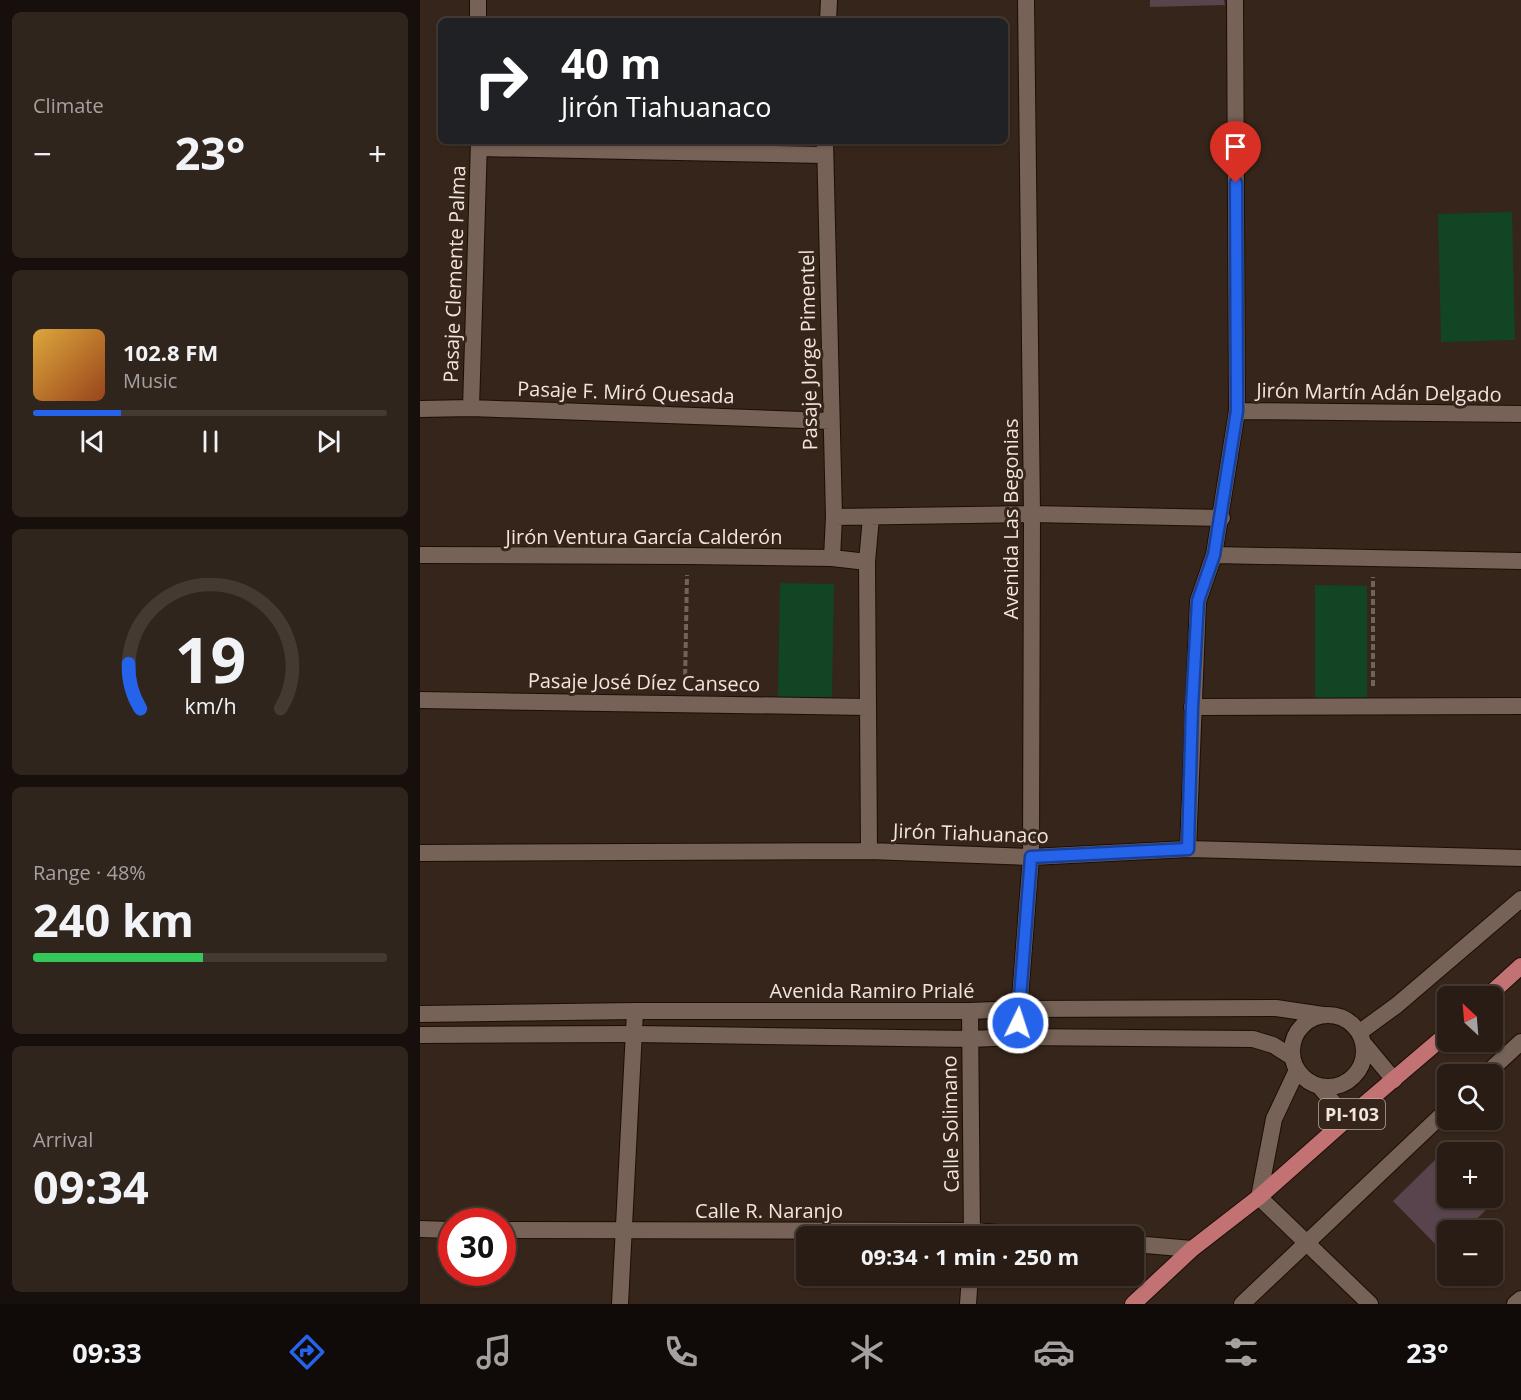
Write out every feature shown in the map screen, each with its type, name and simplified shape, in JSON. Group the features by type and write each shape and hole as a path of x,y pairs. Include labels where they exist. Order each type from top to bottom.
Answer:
{"main road":[{"path":"1499,986 1521,966"},
{"name":"PI-103","path":"1133,1304 1192,1249 1259,1197 1437,1043"}],"street":[{"path":"478,0 478,18"},
{"path":"828,18 829,0"},
{"name":"Avenida Las Begonias","path":"1017,1037 1031,857 1032,514 1026,0"},
{"path":"1188,849 1198,601 1214,555 1222,518 1237,411 1235,0"},
{"path":"479,144 824,148"},
{"name":"Pasaje Clemente Palma","path":"471,408 479,144"},
{"name":"Pasaje Jorge Pimentel","path":"824,148 834,516 832,558"},
{"name":"Pasaje F. Miró Quesada","path":"420,409 471,408 830,421"},
{"name":"Jirón Martín Adán Delgado","path":"1237,411 1521,414"},
{"path":"834,516 1032,514 1222,518"},
{"path":"869,850 867,562 871,517"},
{"name":"Jirón Ventura García Calderón","path":"420,555 832,558 867,562"},
{"path":"1214,555 1521,561"},
{"name":"Pasaje José Díez Canseco","path":"420,700 867,706"},
{"path":"1192,707 1521,706"},
{"name":"Jirón Tiahuanaco","path":"420,853 869,850 1031,857 1188,849 1521,858"},
{"path":"1362,1038 1397,1005 1521,899"},
{"name":"Avenida Ramiro Prialé","path":"420,1014 1276,1008 1323,1015"},
{"path":"620,1304 634,1011"},
{"name":"Calle Solimano","path":"970,1011 973,1226"},
{"path":"1370,1304 1259,1197 1274,1119 1295,1063 1292,1043 1299,1030 1309,1020 1323,1015 1337,1015 1350,1021 1394,1080"},
{"path":"420,1035 634,1034 970,1039 1017,1037 1253,1038 1273,1045 1295,1063 1307,1080 1320,1087 1347,1119"},
{"path":"1320,1087 1334,1087 1347,1082 1358,1072 1364,1059 1362,1038"},
{"path":"1497,1064 1521,1042"},
{"path":"1242,1304 1437,1119"},
{"path":"420,1229 438,1230"},
{"name":"Calle R. Naranjo","path":"516,1230 796,1232"},
{"path":"1144,1245 1192,1249"},
{"path":"968,1304 969,1286"},
{"path":"1515,1304 1521,1299"}],"path":[{"path":"685,703 688,556"},
{"path":"1373,558 1373,706"}],"green space":[{"path":"1512,212 1515,340 1441,342 1438,214"},
{"path":"780,583 834,584 832,697 778,697"},
{"path":"1315,585 1367,586 1367,699 1315,699"}],"building":[{"path":"1150,0 1224,0 1225,5 1150,7"},
{"path":"1436,1159 1437,1208 1484,1208 1486,1210 1476,1220 1437,1220 1437,1246 1393,1201"}],"route":[{"path":"1018,1023 1031,857 1188,849 1198,601 1214,555 1222,518 1237,411 1236,183"}]}
